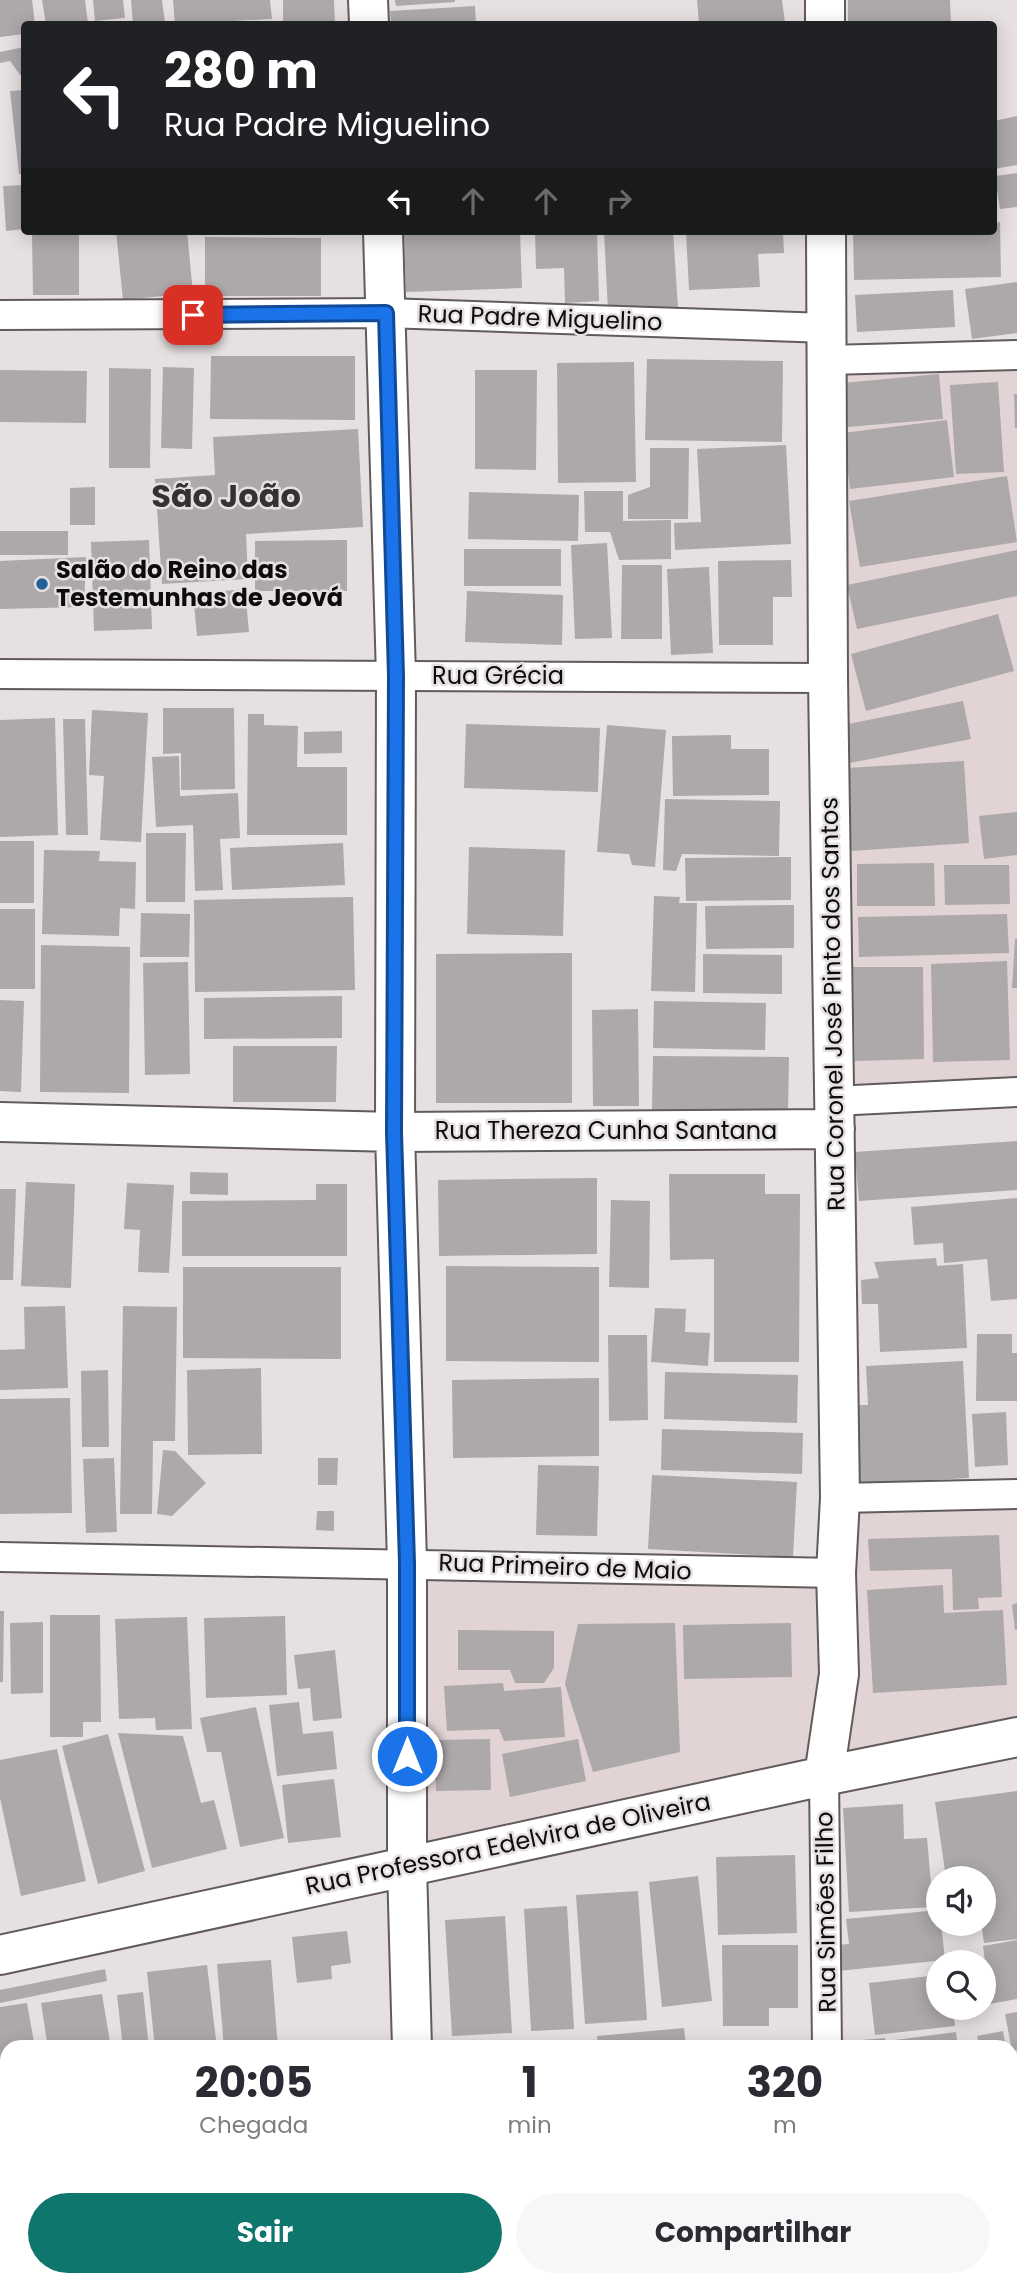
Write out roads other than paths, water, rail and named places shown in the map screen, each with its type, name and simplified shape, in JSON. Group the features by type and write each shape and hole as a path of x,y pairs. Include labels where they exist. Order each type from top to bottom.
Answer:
{"street":[{"path":"368,0 369,21"},
{"path":"825,0 825,21"},
{"path":"383,235 396,676 394,1132 407,1563 407,1866 412,2040"},
{"name":"Rua Coronel José Pinto dos Santos","path":"824,1776 839,1674 836,1573 840,1498 828,678 827,235"},
{"name":"Rua Padre Miguelino","path":"0,315 386,313 1017,355"},
{"name":"Rua Grécia","path":"0,674 828,678"},
{"path":"834,1115 1017,1092"},
{"name":"Rua Thereza Cunha Santana","path":"0,1122 394,1132 834,1115"},
{"path":"840,1498 1017,1494"},
{"name":"Rua Primeiro de Maio","path":"0,1557 836,1573"},
{"name":"Rua Professora Edelvira de Oliveira","path":"0,1955 824,1776 1017,1737"},
{"name":"Rua Simões Filho","path":"824,1776 827,2040"}],"place":[{"name":"Salão do Reino das Testemunhas de Jeová","path":"42,584"}],"district":[{"name":"São João","path":"226,496"}]}
